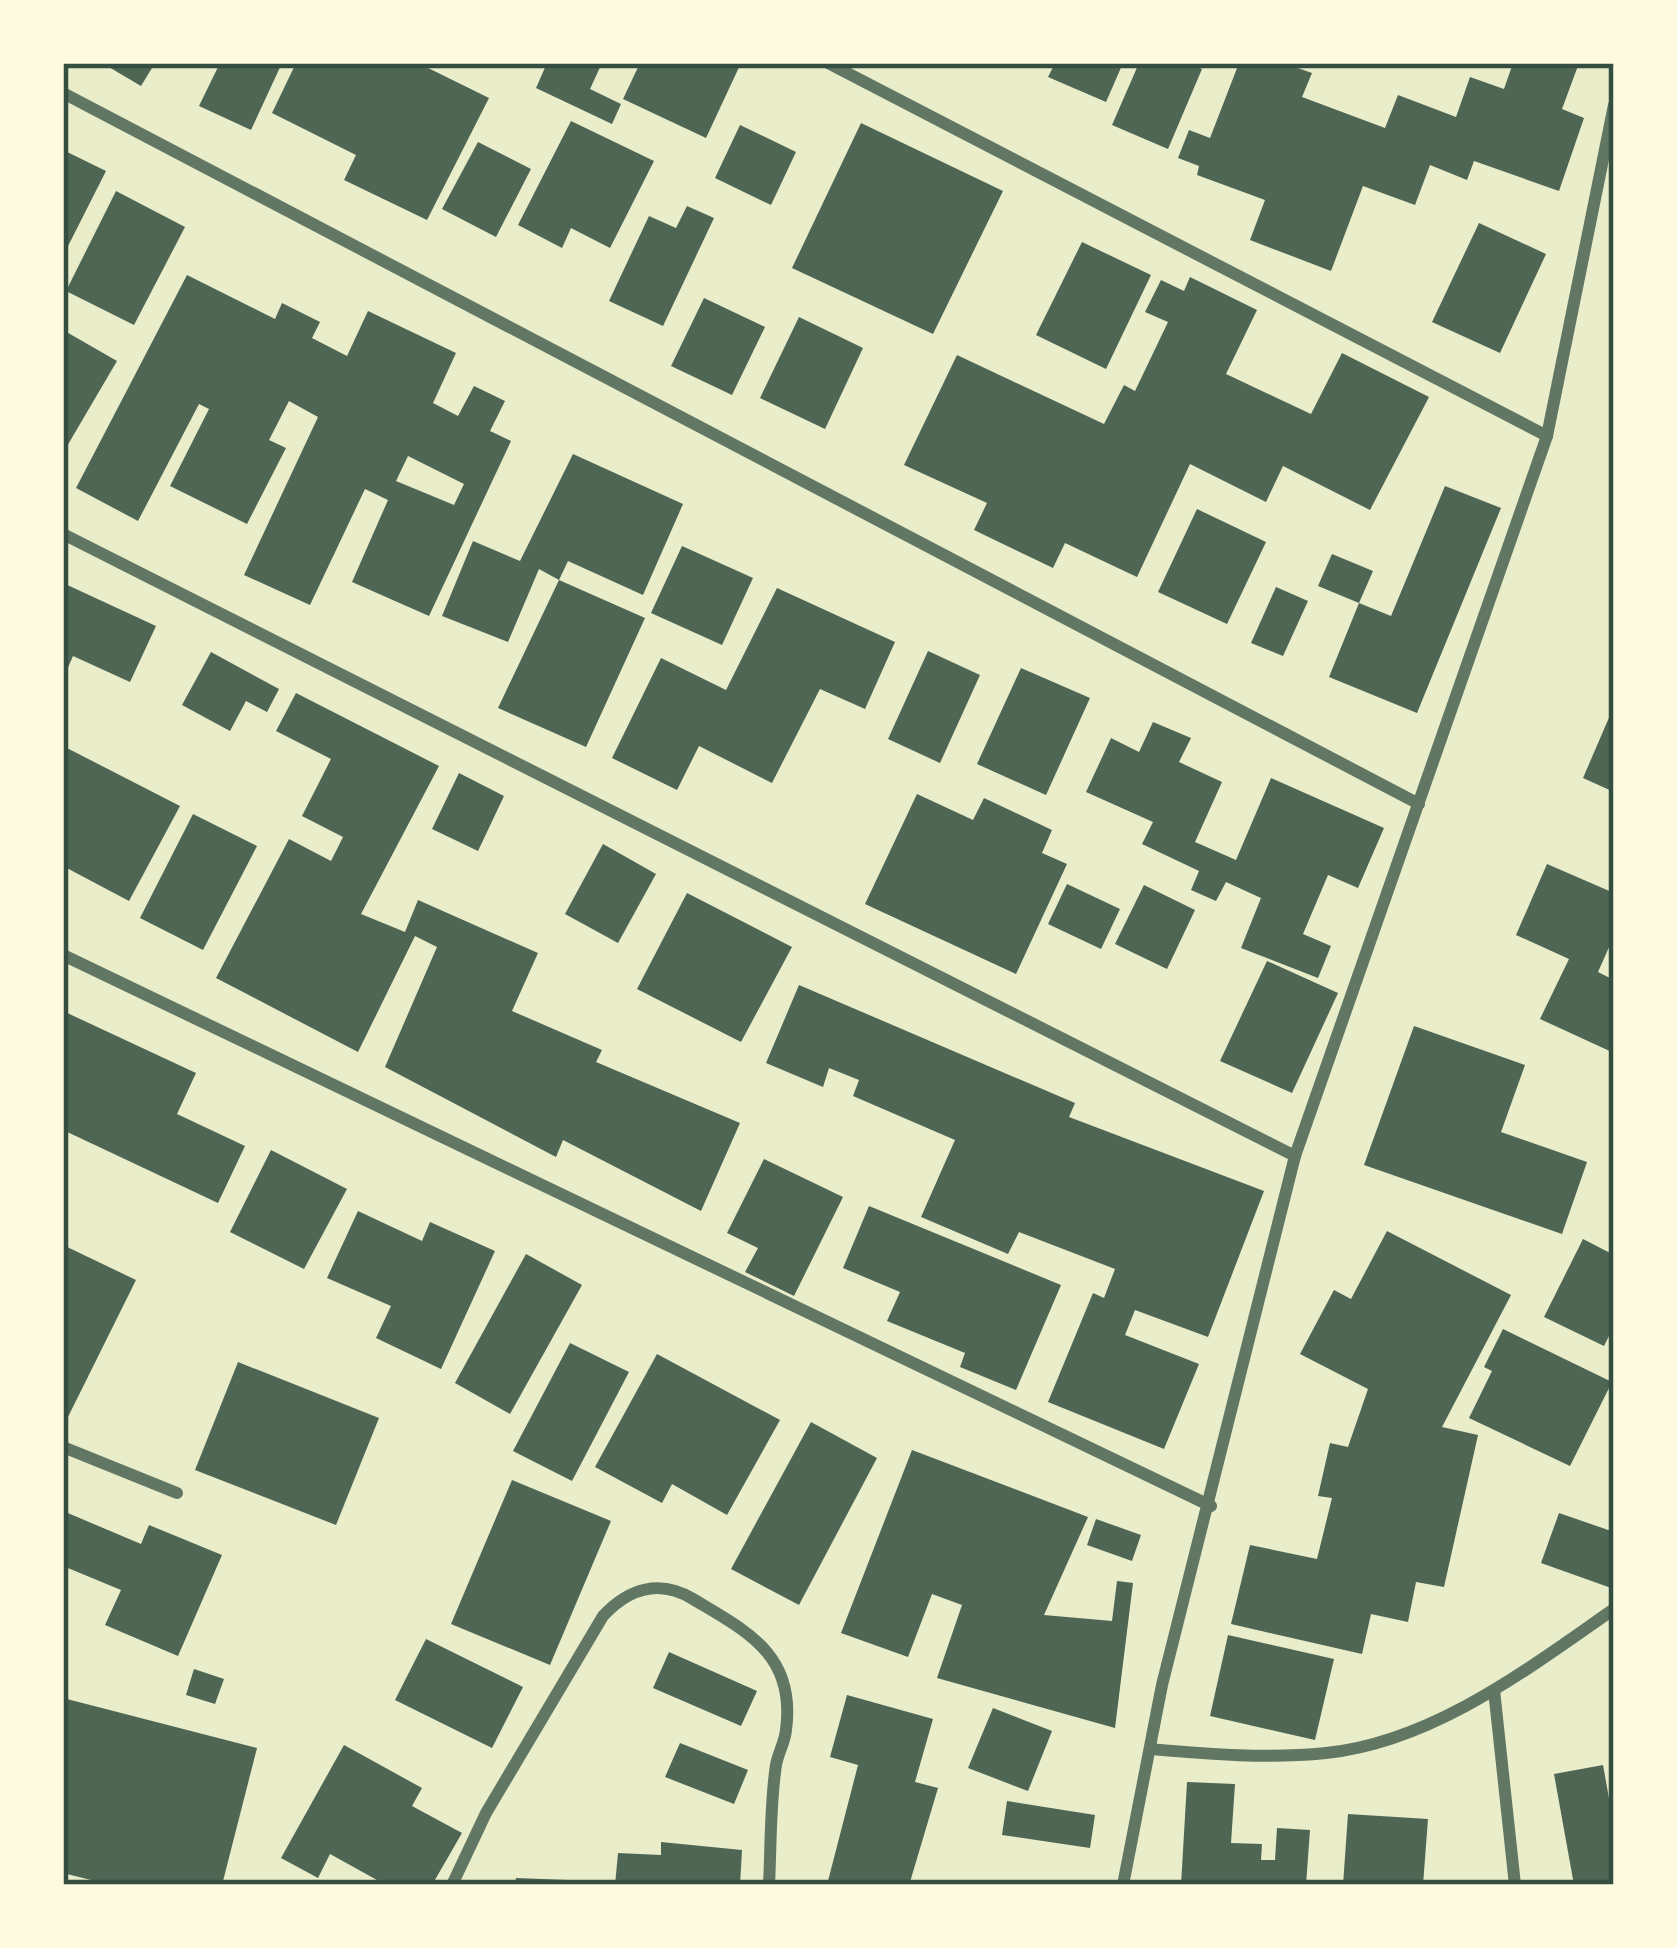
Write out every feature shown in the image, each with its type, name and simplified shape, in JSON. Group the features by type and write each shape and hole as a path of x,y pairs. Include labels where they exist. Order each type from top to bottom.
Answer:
{"street":[{"path":"828,63 1547,436"},
{"path":"63,93 1419,804"},
{"path":"1123,1885 1150,1749 1295,1156 1547,436 1614,105"},
{"path":"63,534 1295,1156"},
{"path":"63,955 1211,1507"},
{"path":"63,1447 177,1493"},
{"path":"452,1885 486,1813 603,1616 630,1593 673,1587 758,1638 781,1677 788,1706 776,1763 769,1885"},
{"path":"1150,1749 1246,1757 1331,1753 1414,1730 1494,1690 1614,1609"},
{"path":"1494,1690 1515,1885"}],"building":[{"path":"102,63 155,63 141,86"},
{"path":"220,63 282,63 251,130 199,106"},
{"path":"296,63 418,63 489,98 427,220 344,180 356,155 272,113"},
{"path":"547,63 602,63 590,89 621,104 612,124 536,88"},
{"path":"640,63 741,63 706,138 623,99"},
{"path":"1055,63 1123,63 1106,102 1048,77"},
{"path":"1139,63 1188,63 1202,69 1168,149 1112,125"},
{"path":"1239,63 1284,63 1312,73 1302,97 1385,128 1398,95 1456,117 1470,77 1504,89 1513,63 1579,63 1562,109 1584,118 1559,191 1474,161 1467,180 1430,165 1415,205 1363,186 1331,271 1250,240 1265,200 1197,175 1199,166 1178,158 1189,130 1210,138"},
{"path":"571,121 654,161 610,248 571,228 562,248 518,225"},
{"path":"861,123 1003,191 933,334 792,268"},
{"path":"740,125 796,152 771,205 715,178"},
{"path":"478,142 531,169 496,237 442,209"},
{"path":"63,150 106,171 63,256"},
{"path":"116,191 185,227 134,325 66,291"},
{"path":"687,206 714,218 663,326 609,301 649,216 676,228"},
{"path":"1479,223 1546,254 1500,353 1432,322"},
{"path":"1082,242 1151,275 1106,369 1036,335"},
{"path":"187,275 275,319 282,303 320,322 312,338 347,356 368,311 456,353 433,403 458,416 474,386 505,401 490,431 511,441 429,616 352,582 388,500 365,489 310,605 244,575 318,417 289,401 269,440 286,448 247,524 170,486 209,409 199,404 138,521 76,488","holes":["408,456 464,484 454,505 396,481"]},
{"path":"1190,277 1257,310 1226,374 1311,414 1342,353 1429,397 1370,510 1283,466 1266,502 1190,464 1137,577 1065,543 1053,568 974,530 987,503 904,465 957,355 1104,424 1124,385 1135,391 1168,322 1145,312 1161,280 1184,291"},
{"path":"704,298 765,327 732,395 671,366"},
{"path":"799,317 863,348 825,429 760,398"},
{"path":"63,330 117,361 63,453"},
{"path":"573,454 683,504 643,595 568,561 559,580 539,569 508,642 442,616 473,541 520,561"},
{"path":"1445,486 1501,508 1417,713 1329,677 1359,603 1391,616"},
{"path":"1197,509 1266,542 1227,624 1158,592"},
{"path":"682,546 753,578 722,645 651,613"},
{"path":"1332,554 1373,571 1359,603 1318,586"},
{"path":"559,580 645,618 586,747 498,708"},
{"path":"63,583 156,626 130,682 73,656 63,679"},
{"path":"1276,587 1308,601 1283,656 1251,643"},
{"path":"777,588 895,642 865,709 820,689 772,783 699,746 677,790 612,758 661,658 726,690"},
{"path":"928,651 980,675 940,763 888,739"},
{"path":"211,652 279,689 267,712 246,701 230,731 182,705"},
{"path":"1021,668 1090,698 1046,795 977,764"},
{"path":"296,693 439,766 361,914 405,932 418,900 538,953 512,1011 602,1050 596,1062 740,1123 701,1211 563,1140 556,1157 385,1067 437,947 415,936 358,1052 216,978 289,839 331,861 343,837 302,816 331,759 276,731"},
{"path":"1614,706 1614,792 1583,778"},
{"path":"1153,722 1191,738 1179,762 1222,782 1195,842 1236,860 1271,778 1384,828 1358,888 1328,875 1303,934 1331,946 1318,978 1241,948 1261,898 1226,882 1216,901 1191,890 1199,871 1142,844 1153,822 1086,792 1111,738 1139,752"},
{"path":"63,746 180,806 129,901 63,866"},
{"path":"459,773 504,796 478,851 432,829"},
{"path":"917,794 973,820 984,798 1052,830 1042,853 1067,864 1016,974 865,904"},
{"path":"193,814 257,846 203,950 140,918"},
{"path":"603,844 656,874 618,943 565,914"},
{"path":"1547,864 1614,893 1614,936 1598,972 1614,980 1614,1053 1540,1019 1569,959 1516,935"},
{"path":"1067,884 1120,909 1101,949 1048,924"},
{"path":"1144,885 1195,910 1167,969 1115,944"},
{"path":"687,893 792,947 741,1042 637,989"},
{"path":"1267,961 1338,993 1292,1093 1220,1061"},
{"path":"799,985 1075,1103 1069,1117 1264,1191 1208,1337 1135,1310 1125,1335 1199,1364 1164,1449 1048,1402 1093,1293 1104,1298 1115,1269 1019,1232 1008,1254 921,1217 955,1140 853,1096 859,1080 829,1068 823,1087 766,1063"},
{"path":"63,1011 196,1073 177,1114 245,1146 218,1203 63,1130"},
{"path":"1414,1026 1525,1065 1501,1132 1587,1162 1562,1234 1364,1165"},
{"path":"271,1150 347,1189 304,1269 230,1232"},
{"path":"764,1159 843,1197 794,1296 745,1272 758,1248 727,1233"},
{"path":"869,1206 1061,1285 1016,1390 960,1367 965,1353 887,1321 900,1292 843,1268"},
{"path":"358,1211 422,1241 430,1222 495,1251 441,1369 376,1338 391,1306 327,1278"},
{"path":"1387,1231 1511,1295 1442,1427 1478,1435 1444,1587 1416,1582 1408,1622 1371,1614 1362,1654 1231,1624 1250,1545 1317,1559 1332,1498 1318,1496 1330,1443 1348,1447 1368,1389 1300,1354 1334,1290 1351,1299"},
{"path":"1583,1239 1614,1255 1614,1326 1604,1346 1544,1317"},
{"path":"63,1245 136,1280 67,1419 63,1417"},
{"path":"526,1254 582,1285 510,1414 455,1383"},
{"path":"1503,1329 1612,1382 1570,1466 1469,1418 1492,1371 1484,1367"},
{"path":"570,1343 629,1372 572,1481 513,1451"},
{"path":"657,1354 780,1420 727,1515 672,1484 662,1503 595,1467"},
{"path":"238,1362 379,1418 336,1525 195,1470"},
{"path":"811,1422 877,1458 799,1605 731,1569"},
{"path":"912,1450 1088,1517 1044,1615 1112,1621 1117,1581 1133,1583 1115,1728 937,1678 962,1605 932,1594 908,1657 841,1633"},
{"path":"512,1480 611,1521 550,1665 451,1624"},
{"path":"63,1511 141,1544 149,1525 222,1555 178,1656 105,1625 121,1590 63,1566"},
{"path":"1559,1513 1614,1532 1614,1589 1541,1563"},
{"path":"1096,1519 1141,1535 1132,1561 1087,1545"},
{"path":"1228,1635 1334,1659 1315,1740 1210,1716"},
{"path":"426,1639 523,1687 492,1748 395,1700"},
{"path":"669,1652 757,1691 741,1726 653,1688"},
{"path":"194,1669 224,1679 215,1704 186,1695"},
{"path":"847,1695 933,1719 915,1782 938,1788 910,1882 815,1885 828,1881 858,1765 830,1757"},
{"path":"63,1698 257,1748 222,1885 111,1885 63,1873"},
{"path":"993,1708 1052,1731 1028,1791 968,1768"},
{"path":"680,1743 748,1770 734,1804 665,1777"},
{"path":"344,1745 422,1788 412,1806 462,1833 432,1885 386,1885 330,1854 318,1878 281,1858"},
{"path":"1603,1765 1614,1826 1614,1885 1574,1885 1554,1774"},
{"path":"1187,1782 1235,1784 1231,1843 1262,1844 1261,1860 1275,1860 1277,1828 1310,1830 1306,1885 1181,1885"},
{"path":"1007,1801 1095,1815 1090,1848 1002,1835"},
{"path":"1348,1814 1428,1819 1423,1885 1343,1885"},
{"path":"661,1842 742,1850 740,1885 615,1885 618,1853 661,1855"},
{"path":"516,1878 594,1881 594,1885 515,1885"}]}
